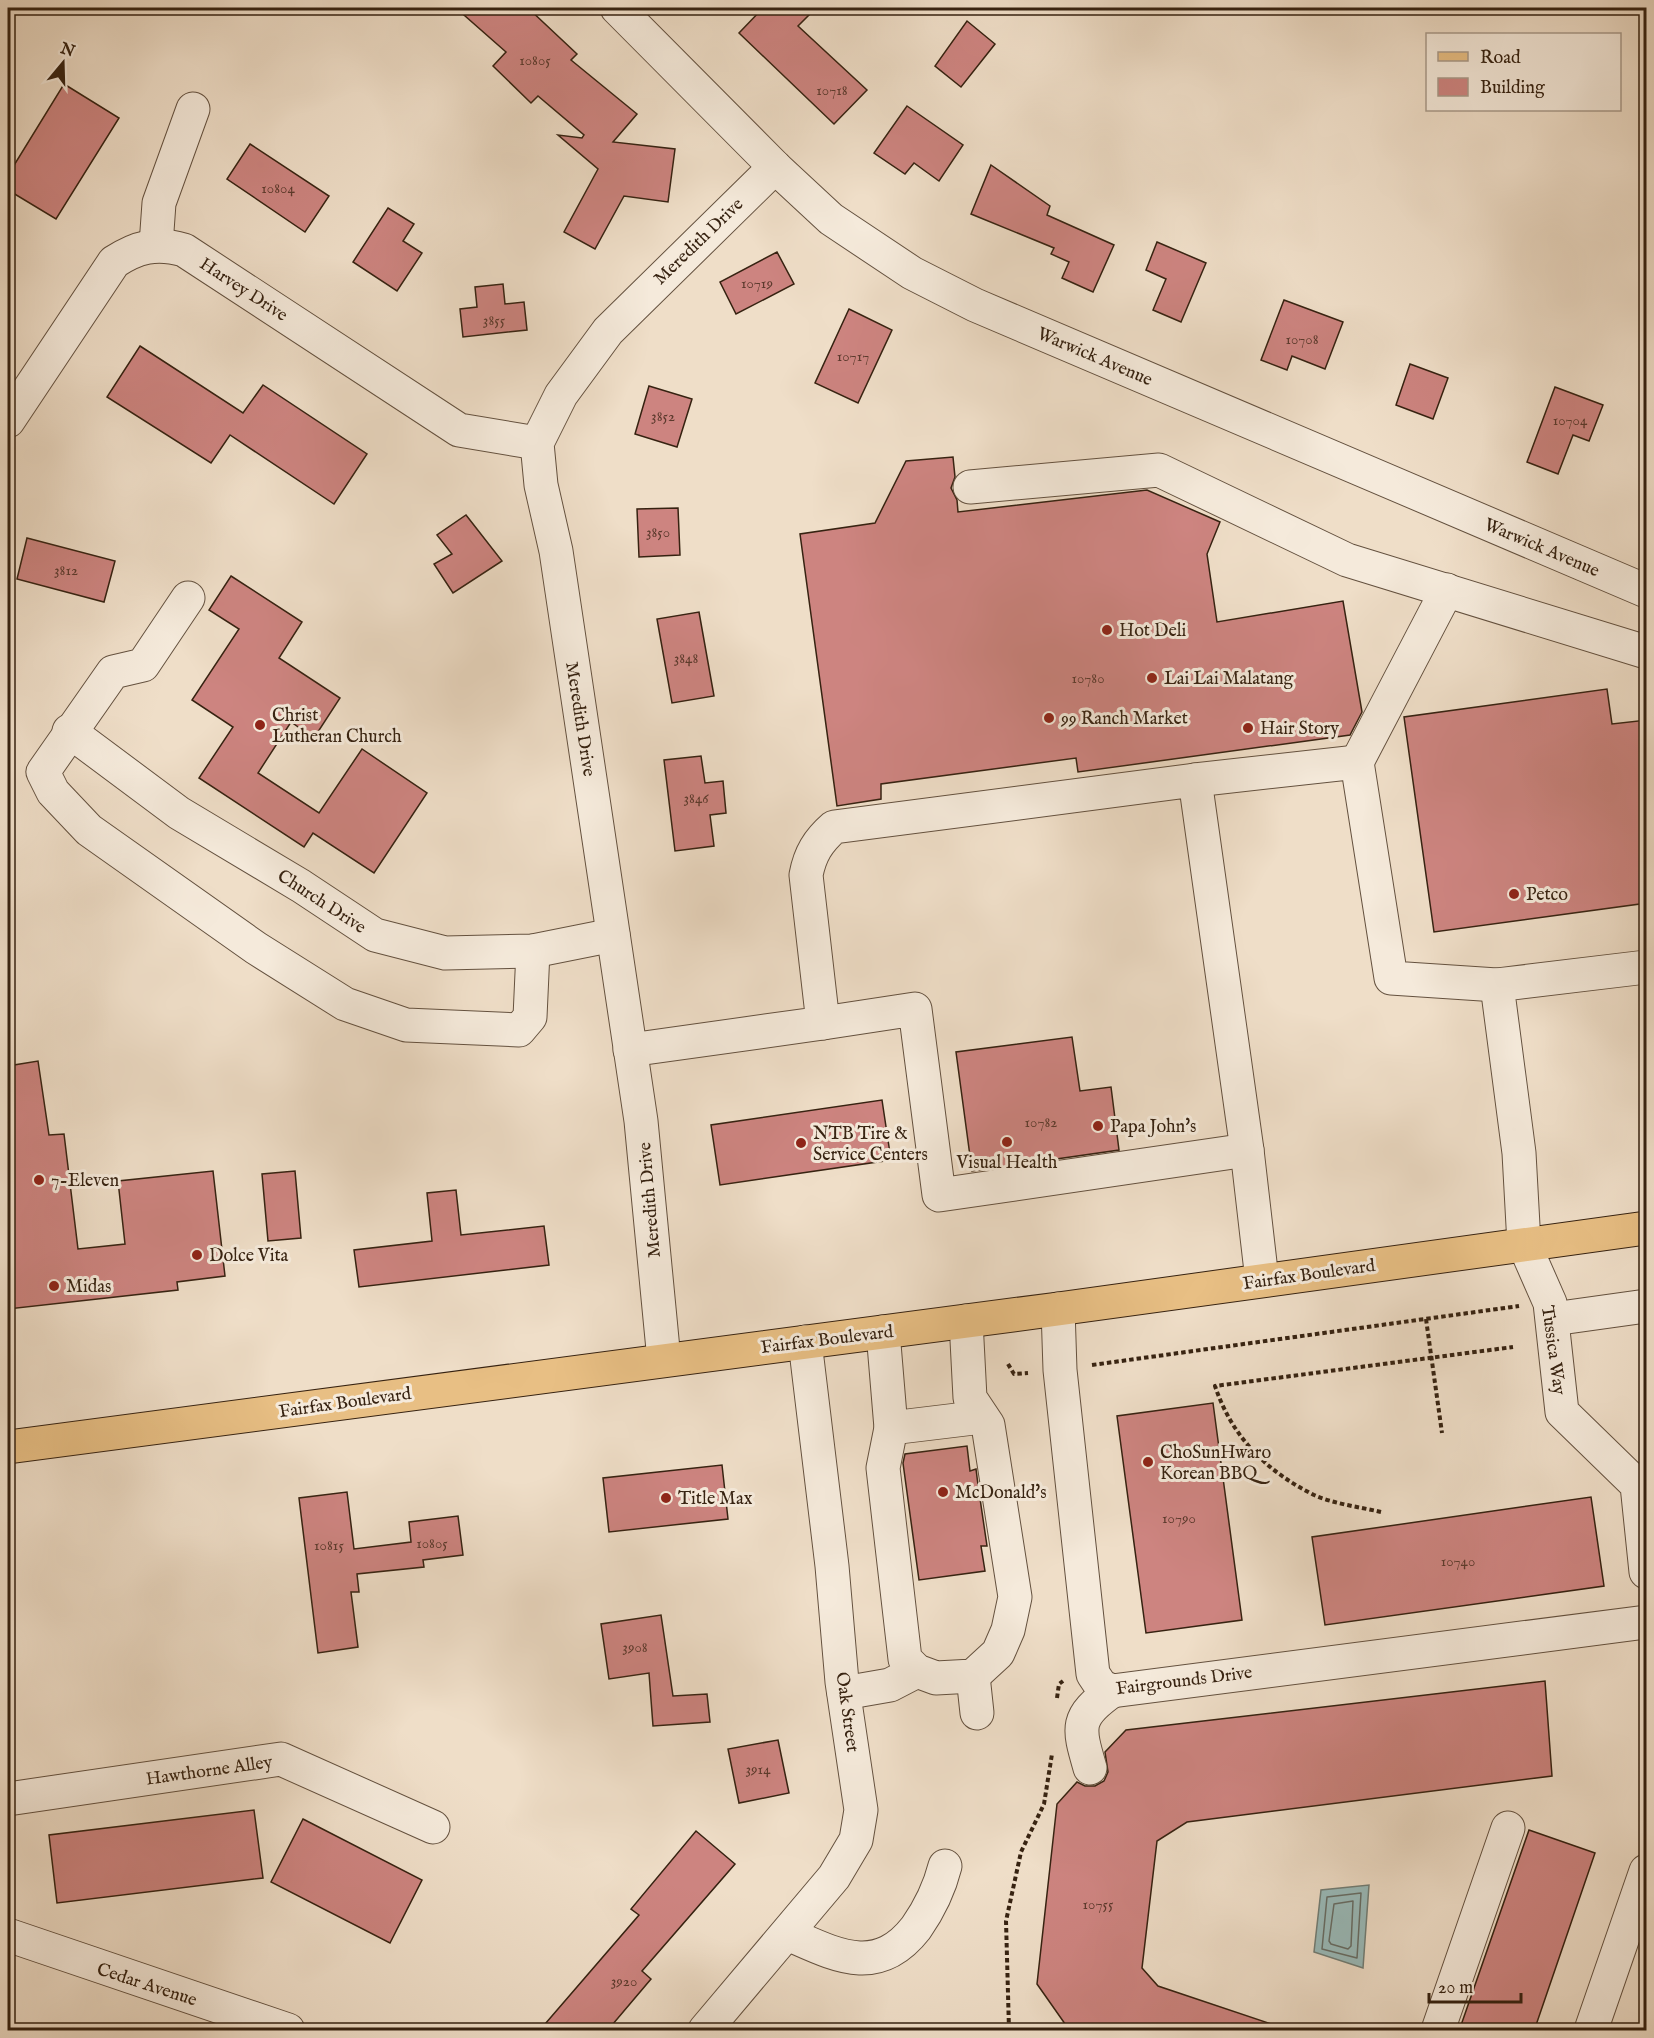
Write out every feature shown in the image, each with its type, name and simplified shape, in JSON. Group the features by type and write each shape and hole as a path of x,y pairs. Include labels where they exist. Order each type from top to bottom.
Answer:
{"main road":[{"name":"Fairfax Boulevard","path":"8,1447 1058,1309 1647,1228"}],"street":[{"name":"Warwick Avenue","path":"617,8 775,167 831,219 912,273 975,305 1647,591"},
{"path":"156,245 159,203 193,109"},
{"name":"Meredith Drive","path":"664,1360 641,1121 556,551 540,485 537,443 561,395 608,331 775,167"},
{"name":"Harvey Drive","path":"8,421 114,262 134,249 156,245 184,250 459,430 537,443"},
{"path":"970,487 1159,470 1347,560 1647,652"},
{"path":"1447,590 1357,762 1391,978 1497,985 1647,967"},
{"path":"188,598 143,665 113,672 69,731 43,772 52,792 89,830 256,948 345,1004 406,1025 519,1030 530,1017 533,951"},
{"name":"Church Drive","path":"69,731 179,813 301,886 375,935 445,953 533,951 614,935"},
{"path":"823,1023 806,875 809,858 820,840 834,826 1195,780 1357,762"},
{"path":"1195,780 1247,1150 1262,1280"},
{"path":"1497,985 1519,1153 1524,1245"},
{"path":"630,1050 915,1009 939,1195 1247,1150"},
{"name":"Tussica Way","path":"1524,1245 1551,1311 1562,1413 1637,1485 1647,1572"},
{"path":"1551,1311 1647,1306"},
{"name":"Fairgrounds Drive","path":"1058,1309 1060,1370 1103,1683 1647,1622"},
{"path":"883,1332 891,1428 883,1468 905,1659 918,1671 936,1678 973,1676 998,1653 1008,1630 1015,1597 988,1425 970,1398 966,1321"},
{"name":"Oak Street","path":"705,2031 788,1934 845,1862 858,1831 861,1810 844,1693 832,1566 805,1342"},
{"path":"891,1428 982,1417"},
{"path":"844,1693 890,1685 918,1671"},
{"path":"973,1676 977,1713"},
{"path":"1090,1768 1080,1732 1103,1683"},
{"name":"Hawthorne Alley","path":"8,1799 281,1759 433,1827"},
{"path":"1438,2031 1508,1828"},
{"path":"788,1934 825,1951 855,1958 881,1957 904,1943 929,1910 945,1866"},
{"path":"1591,2031 1647,1871"},
{"name":"Cedar Avenue","path":"8,1935 288,2031"}],"path":[{"path":"1008,1364 1014,1374 1060,1370 1426,1319 1551,1311"},
{"path":"1426,1319 1442,1433"},
{"path":"1381,1512 1316,1495 1258,1459 1224,1415 1215,1386 1513,1347"},
{"path":"1057,1706 1059,1684 1076,1672 1103,1683"},
{"path":"1010,2031 1006,1921 1021,1852 1044,1804 1052,1750"}],"water":[{"path":"1369,1885 1363,1968 1314,1952 1321,1890"}],"building":[{"path":"456,8 528,8 577,54 571,60 637,114 613,142 675,149 668,202 624,196 595,249 564,232 598,169 558,135 582,138 584,135 538,96 531,103 493,66 506,52"},
{"path":"763,8 816,8 798,26 867,90 834,124 739,33"},
{"path":"967,21 995,44 961,87 935,66"},
{"path":"64,84 119,118 56,219 8,190 8,175"},
{"path":"907,106 963,145 939,181 914,163 905,174 874,153"},
{"path":"250,144 329,196 305,232 227,179"},
{"path":"991,165 1050,206 1047,215 1114,245 1093,292 1062,278 1069,262 1051,254 1054,248 971,214"},
{"path":"388,208 414,224 403,241 422,253 397,291 353,262"},
{"path":"1157,242 1206,263 1181,322 1153,310 1166,279 1146,270"},
{"path":"777,252 794,284 736,314 720,282"},
{"path":"503,284 505,304 524,302 527,330 463,337 460,309 477,307 475,287"},
{"path":"1284,300 1343,322 1325,369 1292,356 1287,370 1261,360"},
{"path":"849,309 892,330 858,403 815,383"},
{"path":"140,346 243,413 263,385 367,454 334,504 230,435 211,463 107,397"},
{"path":"1410,364 1448,378 1433,419 1396,405"},
{"path":"649,386 692,399 677,447 635,434"},
{"path":"1555,387 1603,405 1589,441 1573,435 1558,474 1527,462"},
{"path":"953,457 955,477 951,488 957,500 958,512 1147,490 1220,522 1207,554 1217,622 1343,601 1362,712 1350,735 1078,772 1076,758 881,784 881,799 837,806 800,534 875,523 906,461"},
{"path":"678,508 680,555 639,557 637,509"},
{"path":"466,515 502,561 453,593 434,564 452,554 437,535"},
{"path":"27,538 115,561 104,602 17,579"},
{"name":"Christ Lutheran Church","path":"231,576 302,622 279,658 340,698 314,738 291,722 258,773 319,813 362,749 427,793 374,873 313,833 304,847 199,778 233,727 192,700 239,629 209,610"},
{"path":"699,612 714,696 672,703 657,619"},
{"path":"1607,689 1612,724 1647,720 1647,903 1434,932 1404,717"},
{"path":"701,756 705,783 723,781 726,813 710,815 714,846 675,851 664,760"},
{"path":"1072,1037 1080,1091 1111,1087 1119,1150 972,1171 956,1052"},
{"path":"38,1061 49,1135 64,1134 78,1249 125,1244 118,1181 213,1171 225,1276 177,1282 178,1290 8,1309 8,1066"},
{"name":"NTB Tire & Service Centers","path":"882,1100 891,1160 720,1185 711,1125"},
{"path":"295,1171 301,1238 268,1241 262,1174"},
{"path":"456,1190 461,1235 544,1226 549,1265 359,1287 354,1250 432,1241 427,1193"},
{"path":"1213,1403 1242,1620 1146,1633 1117,1416"},
{"name":"McDonald's","path":"967,1446 970,1471 976,1469 987,1546 981,1546 985,1571 919,1580 903,1463 905,1454"},
{"name":"Title Max","path":"722,1465 728,1519 609,1532 603,1478"},
{"path":"347,1492 354,1549 411,1542 409,1522 458,1516 463,1555 423,1560 424,1567 357,1574 359,1592 351,1592 358,1647 318,1653 299,1498"},
{"path":"1591,1497 1604,1586 1325,1625 1312,1537"},
{"path":"661,1615 673,1696 707,1694 710,1722 653,1726 649,1673 609,1679 601,1624"},
{"path":"1545,1681 1552,1776 1187,1822 1157,1841 1142,1968 1158,1986 1277,2026 1276,2031 1070,2031 1037,1984 1057,1804 1077,1782 1085,1786 1095,1786 1104,1781 1108,1772 1105,1752 1126,1730"},
{"path":"778,1740 789,1793 739,1803 728,1749"},
{"path":"254,1810 263,1878 57,1903 49,1835"},
{"path":"303,1819 422,1880 390,1943 271,1882"},
{"path":"1529,1830 1595,1853 1534,2031 1459,2031"},
{"path":"696,1831 735,1864 642,1971 651,1979 607,2031 539,2031 639,1915 631,1909"}],"place":[{"name":"Hot Deli","path":"1107,630"},
{"name":"Lai Lai Malatang","path":"1152,678"},
{"name":"99 Ranch Market","path":"1049,718"},
{"name":"Christ Lutheran Church","path":"260,725"},
{"name":"Hair Story","path":"1248,728"},
{"name":"Petco","path":"1514,894"},
{"name":"Papa John's","path":"1098,1126"},
{"name":"Visual Health","path":"1007,1142"},
{"name":"NTB Tire & Service Centers","path":"801,1143"},
{"name":"7-Eleven","path":"39,1180"},
{"name":"Dolce Vita","path":"197,1255"},
{"name":"Midas","path":"54,1286"},
{"name":"ChoSunHwaro Korean BBQ","path":"1148,1462"},
{"name":"McDonald's","path":"943,1492"},
{"name":"Title Max","path":"666,1498"}]}
